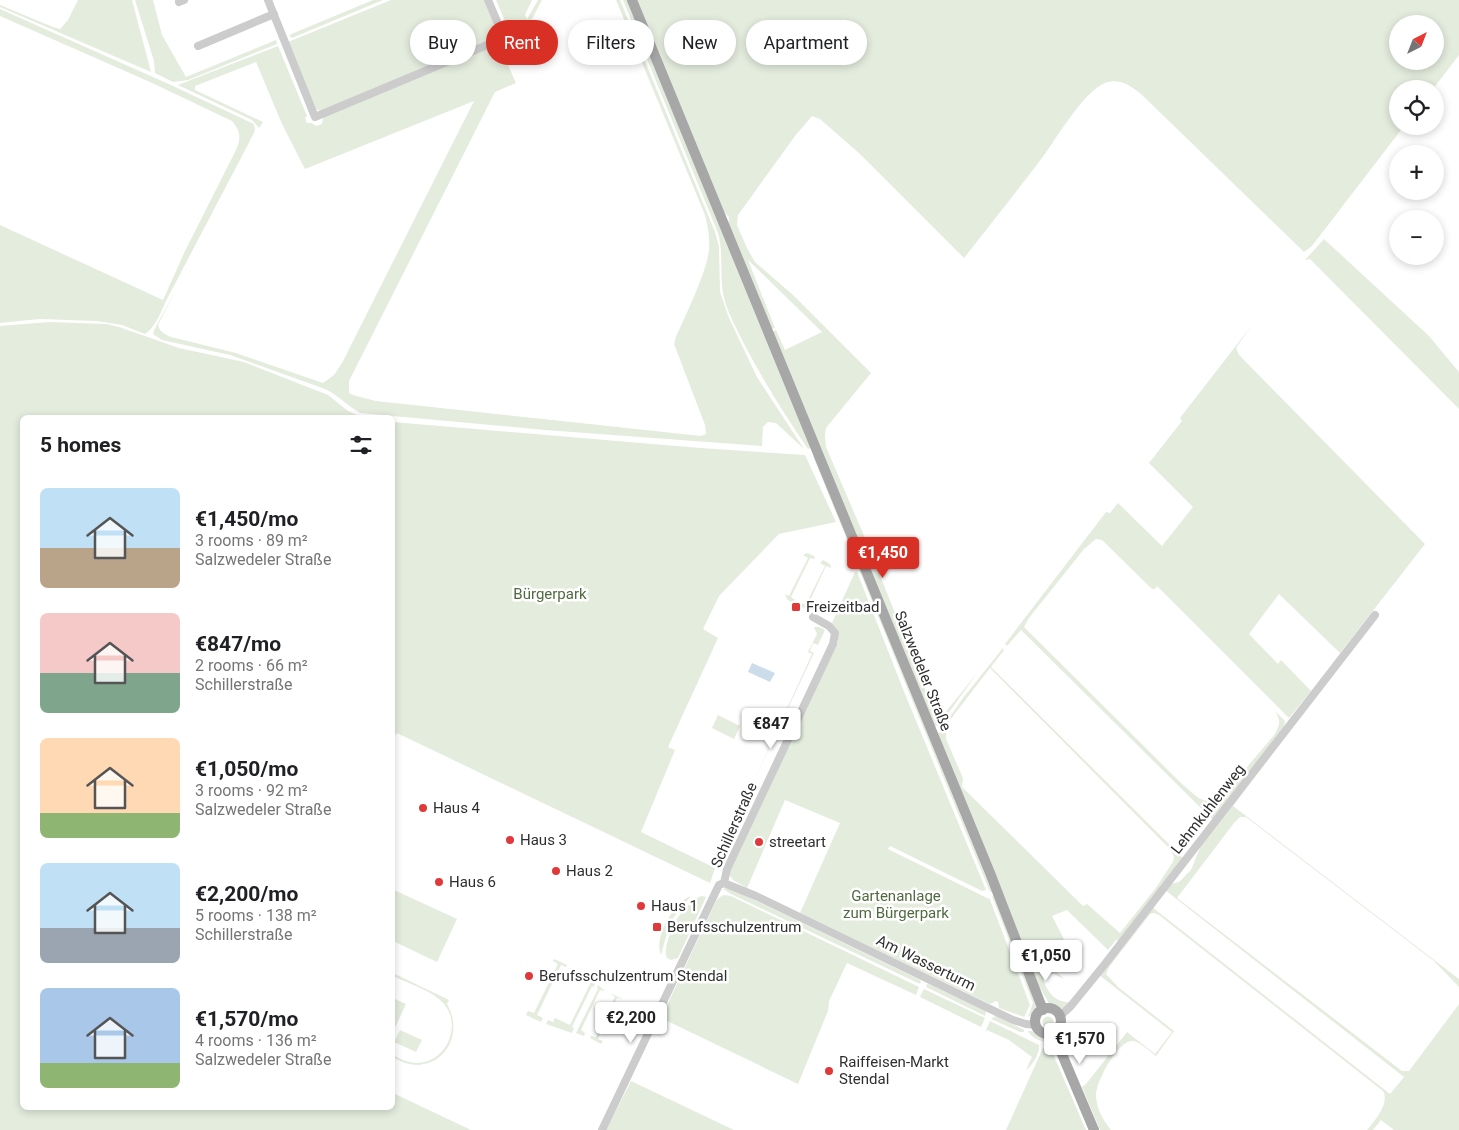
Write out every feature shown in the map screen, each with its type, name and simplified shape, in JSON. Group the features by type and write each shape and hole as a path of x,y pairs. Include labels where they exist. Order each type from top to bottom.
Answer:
{"main road":[{"name":"Salzwedeler Straße","path":"632,0 990,873 1043,1010"},
{"path":"1043,1010 1053,1010 1060,1016 1058,1030 1053,1033 1044,1033 1036,1025 1037,1016 1043,1010"},
{"path":"1053,1033 1094,1130"}],"street":[{"path":"268,0 315,117 504,38 488,0"},
{"path":"198,46 274,14"},
{"name":"Lehmkuhlenweg","path":"1060,1016 1105,964 1375,616"},
{"name":"Schillerstraße","path":"602,1130 717,889 719,885 724,883 727,869 833,644 835,633 833,629 814,617"},
{"name":"Am Wasserturm","path":"724,883 756,896 1013,1020 1036,1025"}],"green space":[{"path":"78,0 132,0 151,72 0,7 0,5 60,29 68,20"},
{"path":"135,0 153,0 162,35 186,77 276,40 277,44 188,80 173,82 155,73 154,61"},
{"path":"373,0 383,0 292,38 289,35"},
{"path":"391,0 485,0 493,20 486,20 486,43 476,47 476,20 410,20 410,65 432,65 321,111 316,109 288,42"},
{"path":"496,0 532,0 525,15 527,19 538,0 542,0 532,20 504,20"},
{"path":"616,0 620,0 628,20 624,20"},
{"path":"623,0 628,0 636,20 631,20"},
{"path":"636,0 1459,0 1459,55 1440,80 1389,80 1389,135 1397,135 1312,246 1304,252 1140,93 1128,85 1115,81 1105,83 1097,88 1079,105 1042,158 964,258 860,154 820,119 812,116 795,136 738,215 737,225 755,262 793,295 871,373 826,428 826,447 868,545 937,719 940,719 978,672 942,722 936,726 933,724 772,332 776,330 785,350 822,332 748,260 775,328 771,329 728,226 729,217 721,209 654,44 654,20 644,20"},
{"path":"0,9 254,124 254,133 157,319 152,328 145,334 122,325 97,321 39,319 0,323 0,225 163,300 185,251 236,150 239,142 239,132 232,121 150,82 0,16"},
{"path":"278,46 307,116 305,118 307,123 312,123 316,126 322,124 323,117 448,65 476,65 476,53 486,49 486,65 508,65 516,83 495,92 349,381 349,393 376,401 701,436 706,434 705,425 674,344 700,282 707,260 709,237 707,224 705,215 643,65 647,65 715,232 719,247 720,292 729,318 757,377 804,449 776,423 768,422 763,427 762,446 545,430 360,413 325,389 230,355 162,340 153,334 177,288 158,325 164,334 236,353 323,383 334,375 342,363 474,101 305,169 282,124 256,62 195,86 195,90 263,122 259,128 252,120 178,85"},
{"path":"654,63 812,447 808,449 759,371 728,310 724,298 721,249 718,233 650,65 654,65"},
{"path":"1324,239 1429,336 1459,372 1459,409 1310,259 1305,260"},
{"path":"49,322 107,324 179,348 244,362 328,395 348,411 357,415 20,415 20,1110 395,1110 395,1094 471,1130 0,1130 0,326"},
{"path":"1252,325 1236,348 1239,355 1425,544 1340,653 1279,594 1249,634 1278,664 1281,660 1311,691 1289,718 1157,586 1155,589 1152,589 1102,540 1096,539 1084,549 1029,618 1024,627 1182,784 1202,800 1212,800 1225,793 1275,734 1279,722 1275,711 1285,721 1284,728 1214,819 1021,630 1007,646 1005,644 1106,512 1110,513 1118,503 1162,546 1193,507 1149,463 1182,421 1180,418"},
{"name":"Bürgerpark","path":"395,422 805,455 836,522 779,534 719,596 703,629 718,638 668,747 675,750 641,832 715,868 710,883 397,733 395,736"},
{"path":"813,456 816,458 992,892 990,892"},
{"path":"807,553 814,556 815,559 810,558 791,597 795,600 791,602 785,594 789,596 808,558 803,555"},
{"path":"823,560 830,564 831,568 826,566 808,605 812,608 808,610 802,607 801,604 806,604 825,566 820,563"},
{"name":"Gartenanlage zum Bürgerpark","path":"855,572 857,572 986,890 982,891 890,846 888,849 989,899 989,897 1030,1005 1024,1017 999,1008 996,1001 990,1004 800,913 840,823 785,800 747,888 733,880 730,876 730,869 838,642 838,631 832,623"},
{"path":"814,627 825,630 818,645 813,643 810,651 814,653 751,787 812,654 808,652 817,634"},
{"path":"1003,648 1004,650 991,667 1183,858 1119,941 1116,940 1108,950 1067,910 1052,916 1064,939 1037,952 1064,979 1054,974 1049,974 1043,979 1047,988 1056,999 1070,1002 1063,1009 1050,1005 1036,981 938,734 963,698","holes":["990,668 1171,850 1174,857 1173,862 1155,889 1120,933 1087,904 1083,906 962,787 963,778 946,739 947,724"]},
{"path":"718,715 740,726 734,739 712,728"},
{"path":"1297,721 1233,806 1459,979 1459,987 1434,961 1246,817 1240,817 1234,823 1177,898 1402,1071 1409,1071 1459,1004 1459,1130 1394,1130 1381,1120 1373,1130 1367,1130 1383,1106 1385,1096 1383,1091 1154,913 1150,914 1109,967 1106,974 1118,987 1174,1031 1156,1056 1142,1045 1133,1041 1127,1042 1121,1047 1109,1062 1096,1095 1100,1114 1111,1130 1100,1130 1082,1087 1127,1032 1155,1054 1172,1032 1099,975 1152,907 1390,1094 1404,1077 1165,890 1170,884 1179,882 1191,870 1202,843"},
{"path":"723,889 734,890 921,982 920,984 731,894"},
{"path":"395,890 457,919 437,962 395,942"},
{"path":"724,895 731,896 919,987 916,995 847,963 829,1001 828,1011 798,1084 661,1018 716,901"},
{"path":"691,896 670,922 661,955 659,948 662,930 678,905"},
{"path":"701,896 706,897 678,958 671,960 667,958 666,946 674,924 686,908"},
{"path":"992,896 995,897 1036,1005 1035,1013 1028,1017 1033,1003"},
{"path":"554,959 567,965 566,967 561,965 537,1015 543,1018 541,1022 526,1015 528,1011 534,1013 558,964 553,961"},
{"path":"395,974 449,1000 447,1004 451,1014 453,1024 453,1033 450,1043 439,1058 430,1063 419,1065 402,1062 395,1058 395,1056 415,1063 426,1062 435,1057 448,1043 452,1023 444,1004 420,988 395,977"},
{"path":"588,976 595,983 594,987 592,986 572,1027 574,1028 572,1033 546,1024 548,1020 553,1022 555,1018 570,1025 591,982 586,979"},
{"path":"927,984 986,1011 985,1016 926,987"},
{"path":"598,985 605,991 600,990 581,1030 585,1033 584,1036 576,1033 598,989"},
{"path":"924,989 985,1018 981,1027 920,997"},
{"path":"610,993 623,999 617,998 598,1039 603,1041 601,1044 590,1038 591,1036 596,1037 615,997"},
{"path":"395,999 406,1004 395,1028"},
{"path":"996,1016 1024,1030 1024,1032 991,1019"},
{"path":"1048,1016 1054,1022 1048,1028 1042,1022"},
{"path":"990,1021 1039,1045 1036,1059 1026,1070 1032,1057 1009,1040 987,1030 985,1032"},
{"path":"400,1030 422,1040 416,1052 395,1042"},
{"path":"1028,1031 1046,1037 1050,1042 1037,1040"},
{"path":"1043,1048 1050,1049 1053,1054 1086,1130 1006,1130"},
{"path":"631,1081 734,1130 606,1130"}],"water":[{"path":"752,663 775,673 770,682 748,672"}],"place":[{"name":"Freizeitbad","path":"796,607"},
{"name":"Haus 4","path":"423,808"},
{"name":"Haus 3","path":"510,840"},
{"name":"streetart","path":"759,842"},
{"name":"Haus 2","path":"556,871"},
{"name":"Haus 6","path":"439,882"},
{"name":"Haus 1","path":"641,906"},
{"name":"Berufsschulzentrum","path":"657,927"},
{"name":"Berufsschulzentrum Stendal","path":"529,976"},
{"name":"Raiffeisen-Markt Stendal","path":"829,1071"}]}
